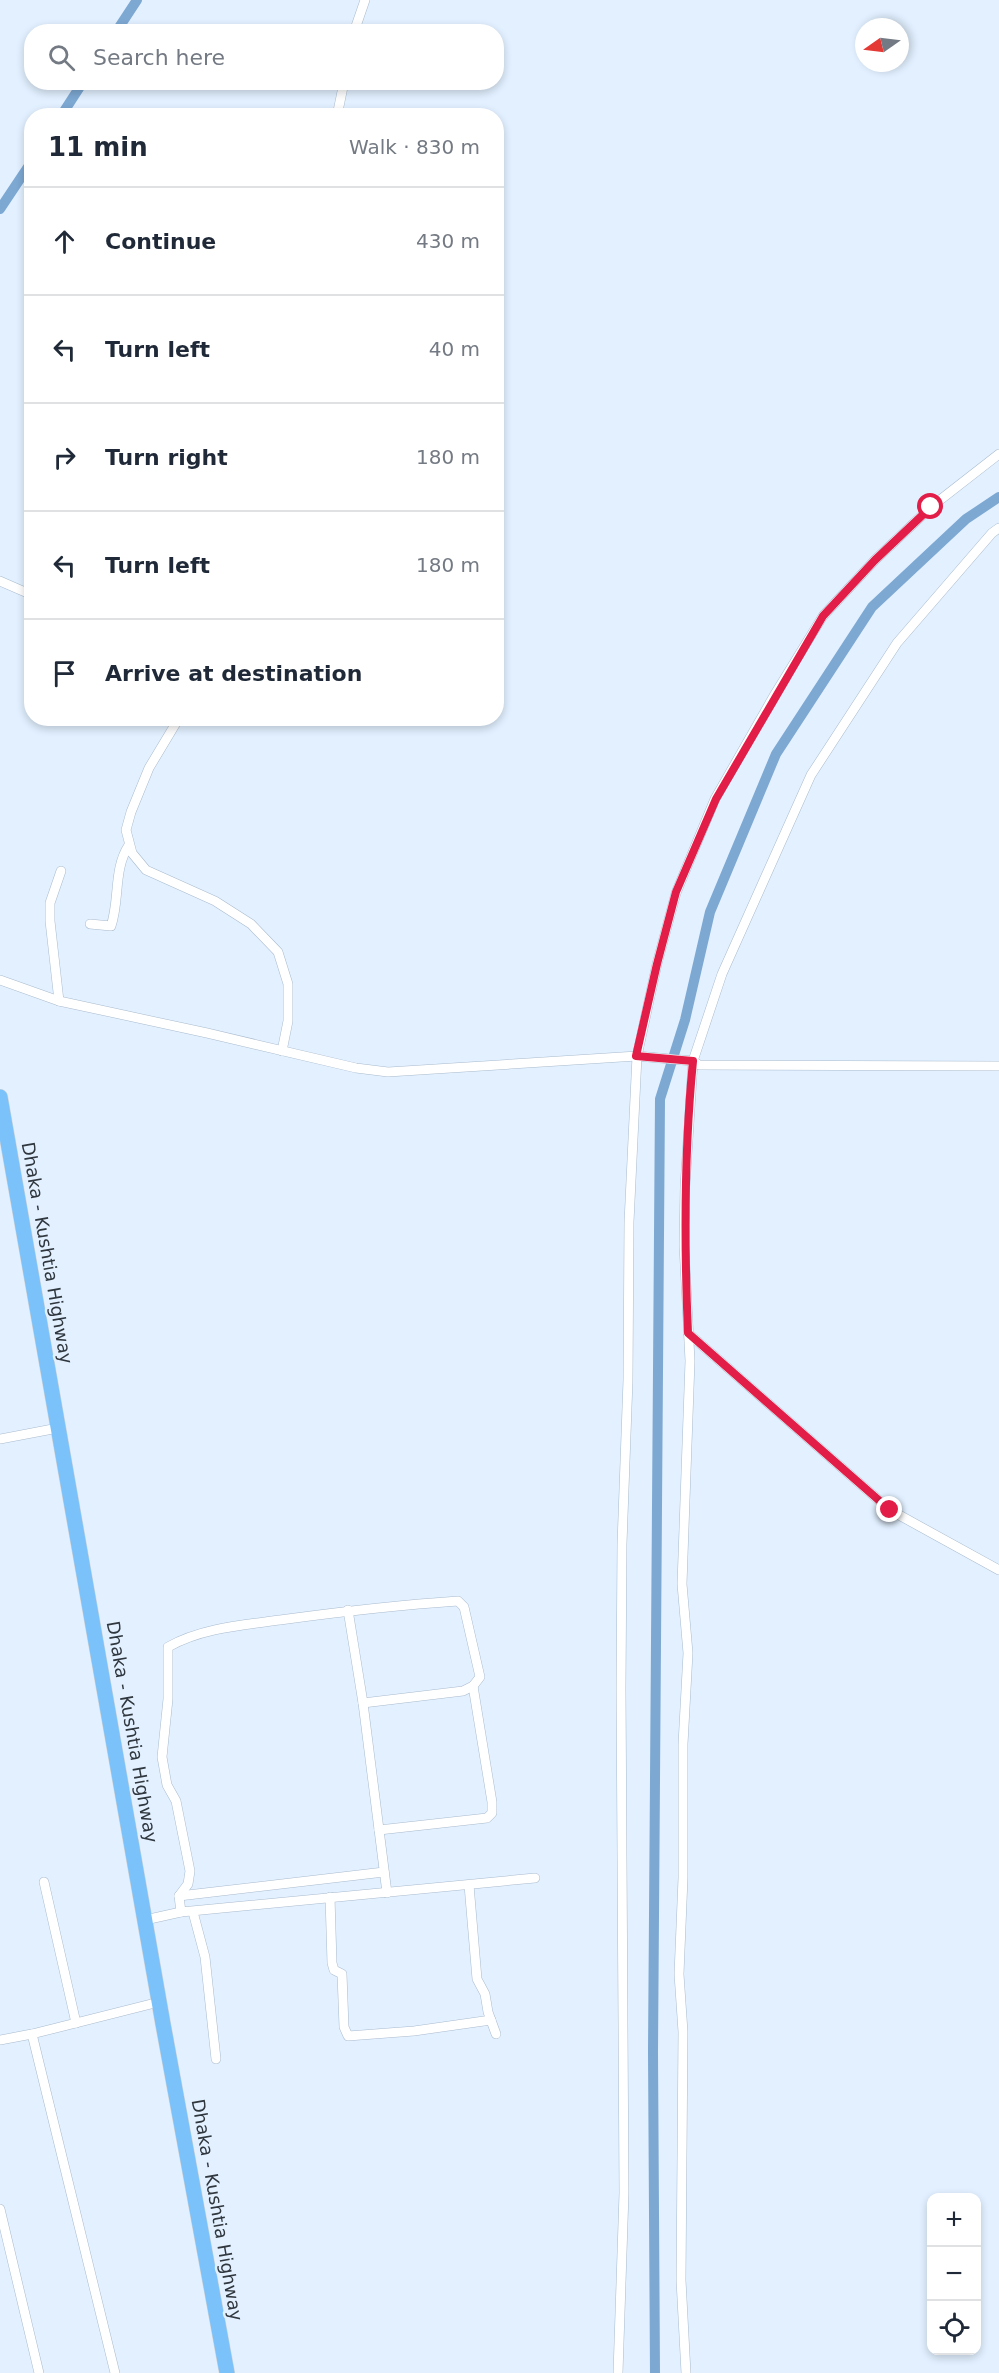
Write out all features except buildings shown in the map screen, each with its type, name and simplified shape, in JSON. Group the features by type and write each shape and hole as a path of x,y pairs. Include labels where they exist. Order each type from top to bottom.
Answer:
{"main road":[{"name":"Dhaka - Kushtia Highway","path":"0,1097 159,2002 227,2373"}],"street":[{"path":"357,24 365,0"},
{"path":"339,108 342,90"},
{"path":"618,2373 624,2193 622,1544 628,1380 629,1222 636,1056 676,892 716,799 775,694 823,616 852,584 931,507 999,454"},
{"path":"686,2373 681,2280 683,2032 679,1974 683,1878 682,1744 687,1653 682,1584 690,1361 684,1245 685,1187 693,1061 722,974 811,775 897,643 992,533 999,528"},
{"path":"0,581 24,592"},
{"path":"174,726 149,768 131,812 126,830 129,845 132,854 146,870 224,907 251,924 278,952 288,984 288,1021 282,1051"},
{"path":"90,924 111,926 115,913 117,883 124,853 129,845"},
{"path":"59,1001 50,903 61,871"},
{"path":"0,980 59,1001 356,1068 388,1072 636,1056 693,1061 699,1065 999,1066"},
{"path":"688,1333 890,1510 999,1570"},
{"path":"0,1439 58,1428"},
{"path":"181,1912 179,1896 188,1884 190,1871 176,1801 167,1785 162,1757 168,1699 168,1647 183,1638 246,1625 348,1610 458,1601 464,1607 480,1677 473,1686 463,1691 363,1703"},
{"path":"348,1610 363,1703 387,1893"},
{"path":"379,1830 488,1818 492,1813 473,1686"},
{"path":"179,1896 384,1872"},
{"path":"145,1920 181,1912 536,1878"},
{"path":"44,1882 76,2023"},
{"path":"469,1885 477,1979 485,1994 496,2034"},
{"path":"330,1897 332,1963 334,1970 342,1974 344,2027 348,2036 414,2031 491,2020"},
{"path":"193,1912 205,1957 216,2059"},
{"path":"0,2038 32,2034 159,2002"},
{"path":"32,2034 115,2373"},
{"path":"0,2209 39,2373"}],"waterway":[{"path":"121,24 137,0"},
{"path":"66,108 78,90"},
{"path":"0,209 24,173"},
{"path":"655,2373 653,2052 660,1099 685,1020 710,912 776,754 872,607 966,519 999,497"}],"route":[{"path":"890,1510 688,1333 684,1245 685,1187 693,1061 636,1056 676,892 716,799 775,694 823,616 896,538 931,507"}]}
